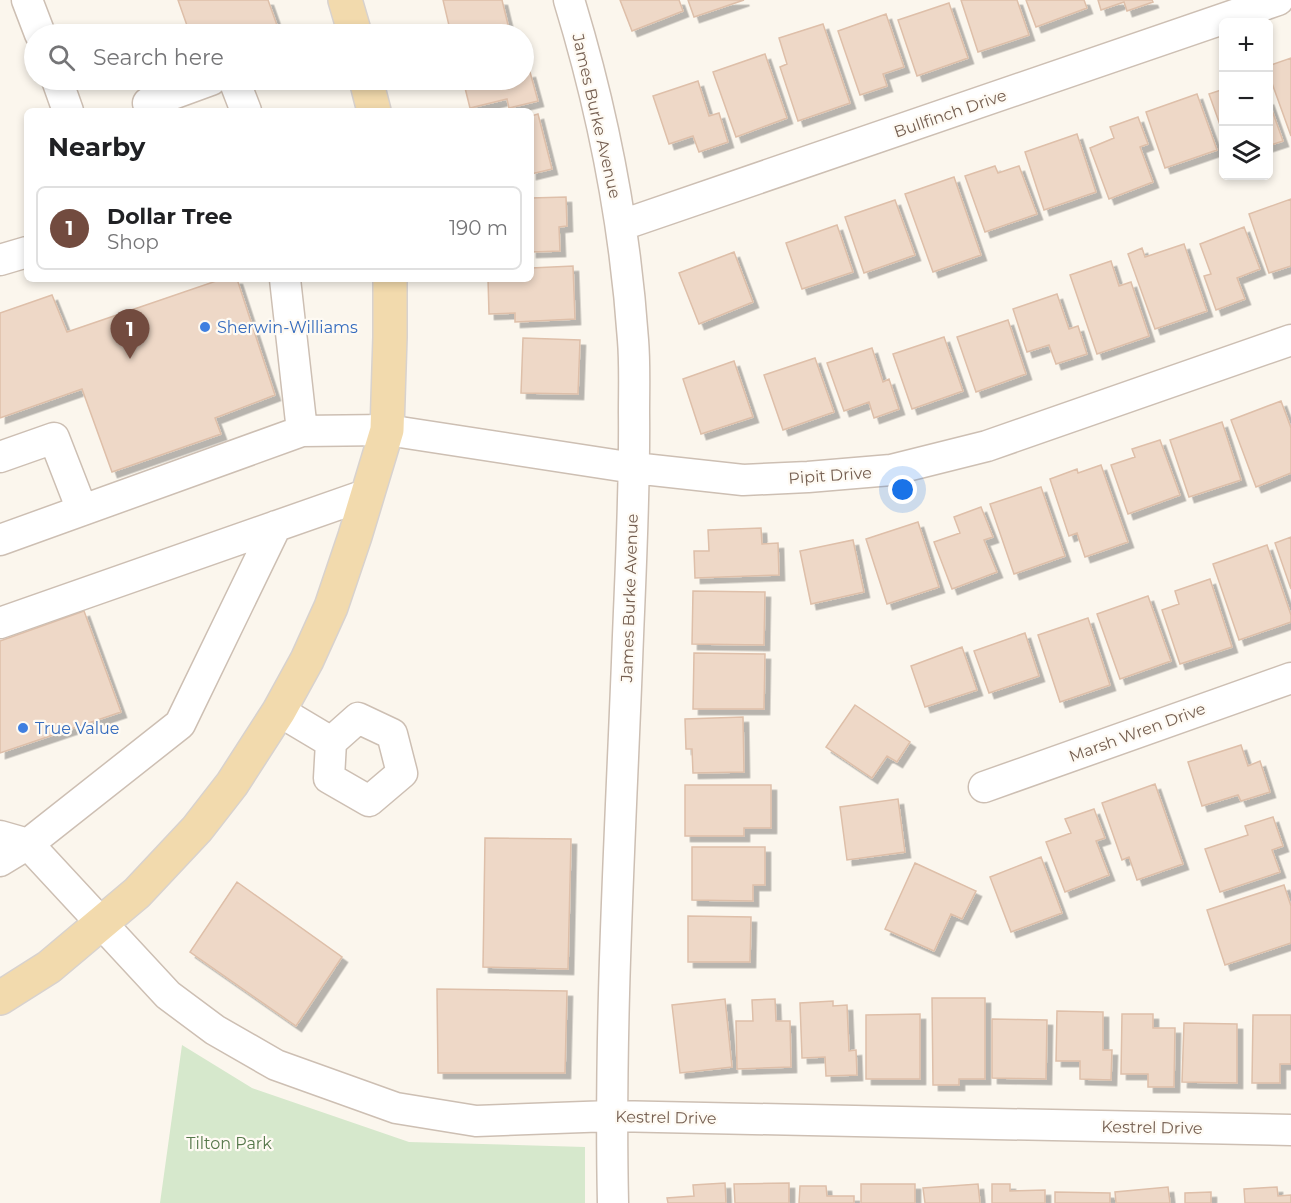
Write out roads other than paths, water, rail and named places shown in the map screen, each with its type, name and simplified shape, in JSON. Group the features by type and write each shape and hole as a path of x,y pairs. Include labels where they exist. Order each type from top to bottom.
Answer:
{"main road":[{"path":"345,0 352,24"},
{"path":"369,90 373,108"},
{"path":"0,998 49,967 102,924 137,892 197,829 232,784 279,711 307,660 331,607 387,430 390,282"}],"street":[{"path":"27,0 36,24"},
{"name":"James Burke Avenue","path":"569,0 614,176 622,225 633,342 634,468 611,1116 612,1203"},
{"name":"Bullfinch Drive","path":"622,225 1278,0"},
{"path":"61,90 67,108"},
{"path":"148,103 184,90"},
{"path":"238,90 245,108"},
{"path":"0,261 24,253"},
{"path":"285,282 302,431"},
{"name":"Pipit Drive","path":"0,540 302,431 387,430 634,468 743,480 891,470 987,446 1291,340"},
{"path":"0,457 54,438 82,510"},
{"path":"0,623 368,494"},
{"path":"0,861 28,844 180,724 276,526"},
{"name":"Marsh Wren Drive","path":"984,787 1291,678"},
{"path":"279,711 330,742"},
{"path":"0,837 28,844"},
{"name":"Kestrel Drive","path":"28,844 168,995 215,1030 276,1065 396,1108 476,1121 611,1116 1291,1130"}],"place":[{"name":"Sherwin-Williams","path":"205,327"},
{"name":"Dollar Tree","path":"130,359"},
{"name":"True Value","path":"23,728"}],"park label":[{"name":"Tilton Park","path":"229,1143"}]}
